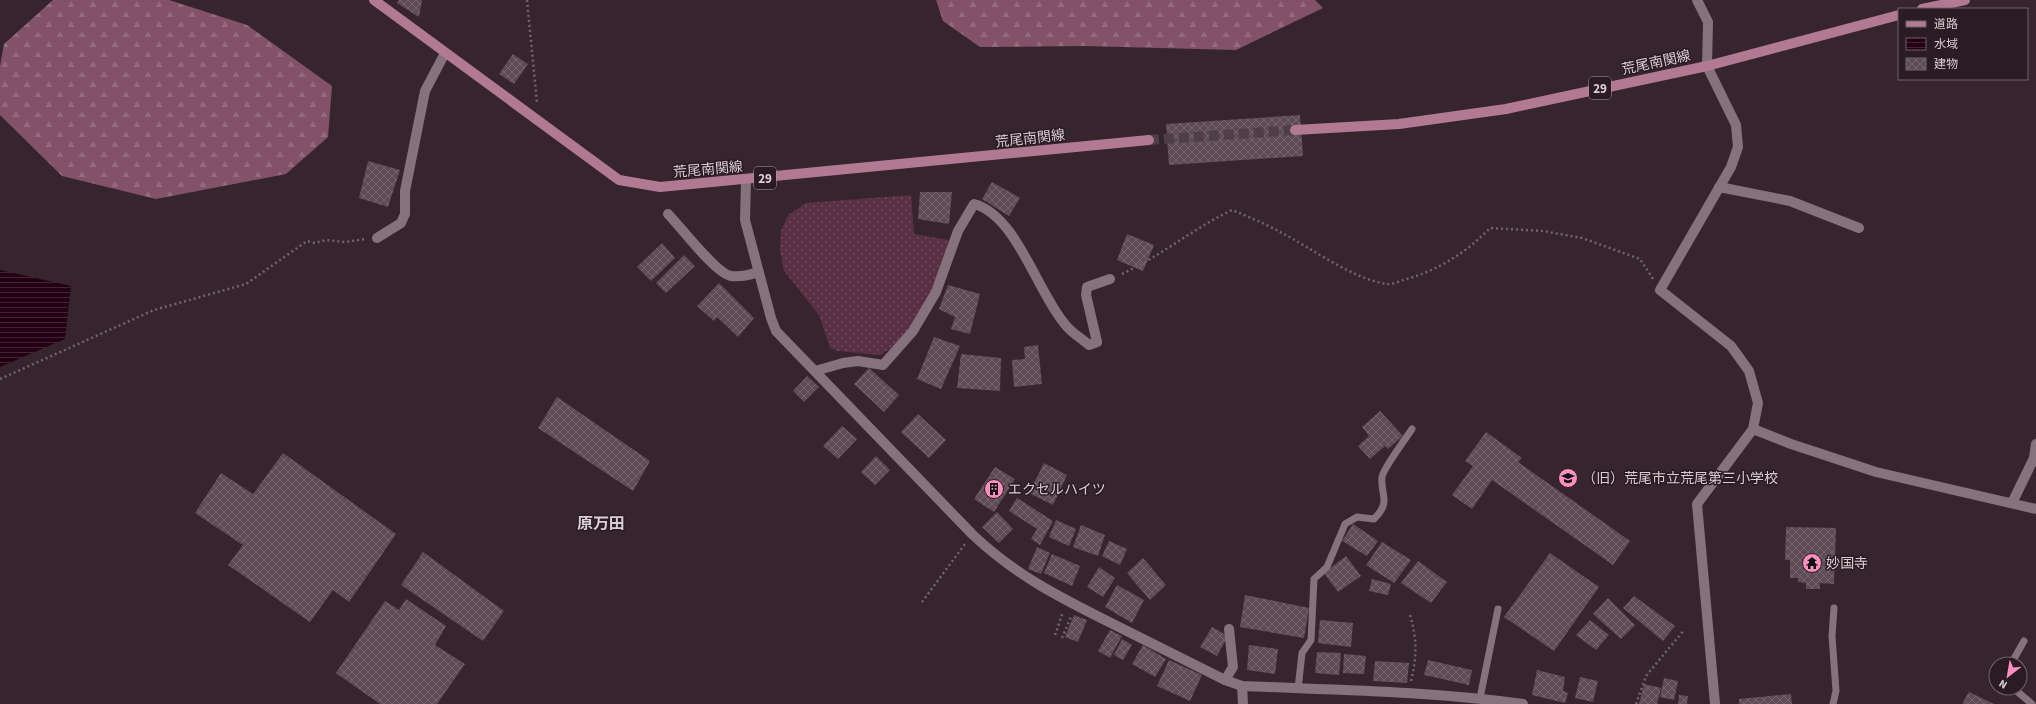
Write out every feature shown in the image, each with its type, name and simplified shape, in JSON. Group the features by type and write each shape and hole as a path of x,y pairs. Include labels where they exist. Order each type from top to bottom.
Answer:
{"main road":[{"name":"荒尾南関線","path":"374,0 619,180 660,187 746,180 1149,140"},
{"path":"1927,8 1965,0"},
{"name":"荒尾南関線","path":"1295,130 1399,124 1506,109 1707,66 1898,15"}],"street":[{"path":"1697,0 1708,22 1707,66 1736,125 1738,147 1731,166 1660,290 1731,346 1749,371 1758,403 1753,429 1697,504 1715,704"},
{"path":"377,238 401,222 406,214 405,191 425,91 445,53"},
{"path":"746,180 745,220 758,272 776,331 972,534 995,556 1014,570 1067,601 1225,680 1242,686 1408,693 1480,698 1523,704"},
{"path":"1719,187 1790,202 1859,228"},
{"path":"815,371 843,363 858,361 883,365 913,331 936,292 958,231 974,204 984,206 1003,221 1064,323 1089,345 1097,342 1086,295 1087,287 1110,279"},
{"path":"668,214 717,269 730,276 750,275 758,272"},
{"path":"1753,429 1791,444 1876,472 2036,509"},
{"path":"2012,503 2034,458 2036,444"},
{"path":"1225,680 1233,667 1229,629"},
{"path":"1242,686 1243,704"}],"lane":[{"path":"1298,688 1302,652 1311,640 1314,579 1327,567 1345,524 1356,516 1374,518 1380,513 1385,500 1382,477 1412,428"},
{"path":"1834,608 1832,636 1836,691 1834,704"},
{"path":"1480,698 1498,609"},
{"path":"2016,656 2024,641"},
{"path":"2022,696 2032,704"}],"path":[{"path":"527,0 538,120"},
{"path":"1110,279 1138,266 1232,210 1280,232 1342,267 1368,278 1389,284 1415,277 1447,263 1474,244 1490,228 1543,231 1582,238 1640,259 1660,290"},
{"path":"0,379 154,310 246,284 307,241 315,243 326,240 345,242 377,238"},
{"path":"922,602 972,534"},
{"path":"1055,635 1067,601"},
{"path":"1062,638 1077,605"},
{"path":"1408,693 1415,664 1416,644 1410,615"},
{"path":"1636,704 1646,676 1684,630"}],"shaded area":[{"path":"911,195 914,234 949,240 936,280 924,306 909,330 900,341 880,355 837,351 830,348 819,315 784,271 780,250 781,231 788,215 806,203"}],"green space":[{"path":"53,0 169,0 247,25 332,86 328,137 286,174 156,199 62,176 0,115 0,66 4,44"},
{"path":"936,0 1315,0 1323,8 1236,50 1084,46 980,47 943,21"}],"water":[{"path":"0,270 71,286 65,339 0,367"}],"building":[{"path":"399,0 422,0 419,17 397,3"},
{"path":"513,54 528,64 514,84 499,74"},
{"path":"1300,115 1303,156 1169,165 1166,124"},
{"path":"368,161 400,170 388,207 359,198"},
{"path":"992,182 1020,198 1009,216 982,199"},
{"path":"920,192 952,192 949,224 918,219"},
{"path":"1127,234 1154,245 1143,271 1117,260"},
{"path":"662,243 675,258 651,281 637,267"},
{"path":"684,255 695,266 666,293 656,283"},
{"path":"719,283 754,318 738,337 717,317 714,321 697,306"},
{"path":"948,285 980,294 970,334 951,329 955,317 939,309"},
{"path":"934,337 960,346 941,389 917,379"},
{"path":"1038,345 1042,384 1014,387 1012,360 1025,359 1024,347"},
{"path":"961,354 1001,358 1000,391 957,388"},
{"path":"869,368 899,395 884,412 854,384"},
{"path":"807,376 819,387 804,402 793,391"},
{"path":"557,397 650,461 633,491 538,428"},
{"path":"1380,411 1403,436 1388,449 1385,446 1370,459 1358,446 1369,436 1362,427"},
{"path":"918,414 946,440 929,458 901,432"},
{"path":"842,426 857,439 838,459 823,446"},
{"path":"1486,432 1522,458 1518,462 1630,541 1613,565 1492,480 1472,509 1452,495 1473,466 1465,461"},
{"path":"283,453 396,534 349,602 333,590 310,622 228,565 243,545 195,513 221,473 253,494"},
{"path":"876,456 890,470 875,485 861,472"},
{"path":"1044,463 1067,475 1053,505 1029,493"},
{"name":"エクセルハイツ","path":"995,467 1015,479 994,512 974,499"},
{"path":"1017,498 1053,521 1040,545 1031,539 1037,529 1009,511"},
{"path":"997,512 1013,529 999,543 982,527"},
{"path":"1056,520 1076,529 1069,546 1049,537"},
{"path":"1353,524 1378,541 1367,556 1342,541"},
{"path":"1081,525 1105,535 1098,556 1073,547"},
{"path":"1786,527 1836,528 1834,584 1820,583 1820,589 1806,589 1806,583 1798,582 1798,578 1790,578 1790,560 1785,560"},
{"path":"1109,541 1127,549 1120,565 1102,556"},
{"path":"1382,542 1411,560 1394,583 1366,565"},
{"path":"1037,547 1050,553 1041,574 1028,569"},
{"path":"423,552 504,611 483,641 401,585"},
{"path":"1550,553 1599,587 1554,651 1504,617"},
{"path":"1052,554 1080,566 1072,586 1044,573"},
{"path":"1346,556 1361,576 1338,592 1324,573"},
{"path":"1143,558 1166,585 1150,600 1127,573"},
{"path":"1418,561 1447,582 1431,603 1401,583"},
{"path":"1099,567 1115,578 1103,597 1087,587"},
{"path":"1372,579 1391,584 1388,595 1369,591"},
{"path":"1117,585 1144,600 1132,623 1105,607"},
{"path":"1245,595 1309,608 1304,638 1240,627"},
{"path":"1634,596 1675,626 1663,641 1623,608"},
{"path":"1608,598 1635,625 1621,639 1593,614"},
{"path":"406,599 446,626 435,645 465,664 437,704 380,704 336,673 385,601 399,610"},
{"path":"1074,615 1087,620 1078,642 1065,637"},
{"path":"1320,620 1353,623 1351,647 1318,643"},
{"path":"1590,620 1609,635 1596,650 1576,635"},
{"path":"1212,627 1228,636 1217,656 1200,647"},
{"path":"1110,630 1122,636 1110,658 1098,651"},
{"path":"1122,639 1132,645 1123,660 1114,655"},
{"path":"1143,645 1166,659 1155,677 1132,664"},
{"path":"1249,645 1278,649 1275,674 1247,670"},
{"path":"1317,652 1341,653 1339,675 1315,673"},
{"path":"1344,654 1366,656 1364,674 1343,673"},
{"path":"1169,660 1202,675 1190,701 1157,686"},
{"path":"1428,660 1472,670 1469,685 1424,675"},
{"path":"1375,661 1409,663 1407,683 1373,681"},
{"path":"1537,670 1565,677 1563,691 1568,693 1565,703 1532,695"},
{"path":"1580,677 1598,681 1593,702 1575,698"},
{"path":"1664,678 1678,681 1674,700 1660,697"},
{"path":"1644,684 1661,688 1657,704 1639,704"},
{"path":"1969,692 1994,704 1962,704"},
{"path":"1791,694 1792,704 1739,704 1739,699"},
{"path":"1679,695 1688,696 1687,704 1678,704"}],"tunnel":[{"path":"1149,140 1295,130"}],"place":[{"name":"（旧）荒尾市立荒尾第三小学校","path":"1568,478"},
{"name":"エクセルハイツ","path":"994,489"},
{"name":"妙国寺","path":"1812,563"}],"district":[{"name":"原万田","path":"601,523"}]}
